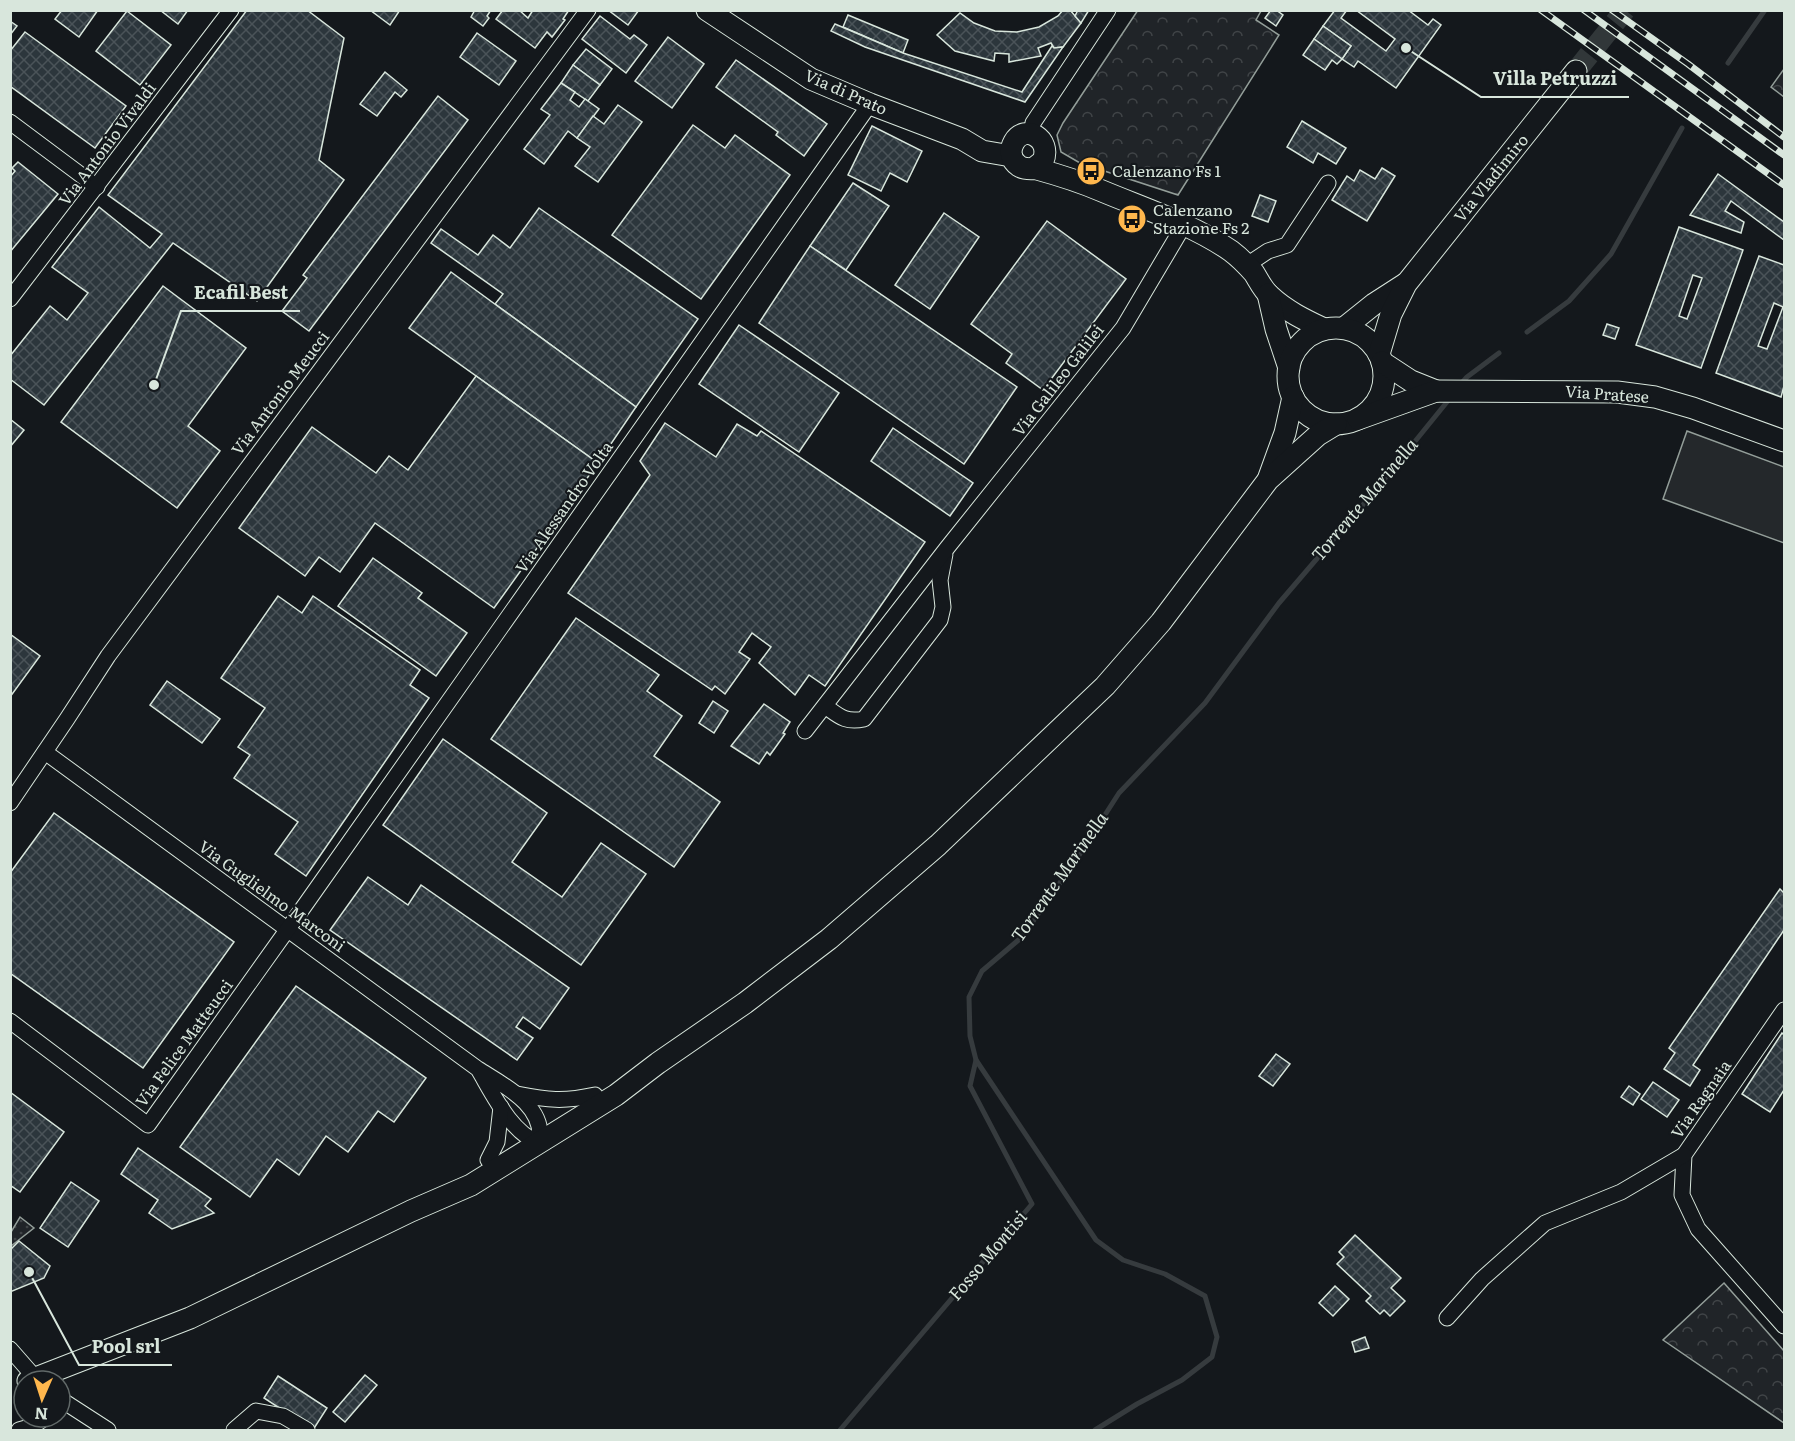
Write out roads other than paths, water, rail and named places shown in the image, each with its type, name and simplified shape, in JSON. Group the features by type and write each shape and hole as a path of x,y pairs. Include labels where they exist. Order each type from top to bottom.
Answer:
{"main road":[{"name":"Via di Prato","path":"707,10 811,79 962,139 982,151 1019,144 1038,137 1046,148 1040,162"},
{"name":"Via Vladimiro","path":"1380,358 1391,314 1406,284 1576,71"},
{"name":"Via di Prato","path":"1019,144 1017,165 1023,168 1040,162 1081,182 1184,225 1215,241 1247,265 1268,294 1293,314 1334,329 1358,333 1370,342 1380,358 1411,381 1436,391"},
{"name":"Via Vladimiro","path":"1334,329 1406,284"},
{"name":"Via di Prato","path":"1268,294 1288,368 1288,383 1293,397"},
{"path":"1288,368 1292,357 1304,339 1334,329"},
{"path":"1358,419 1371,409 1380,395 1384,378 1380,358"},
{"name":"Via di Prato","path":"1336,424 1358,419 1436,391 1458,390"},
{"name":"Via Pratese","path":"1458,390 1617,392 1655,397 1785,441"},
{"path":"1293,397 1299,406 1315,419 1336,424"},
{"path":"1268,480 1285,433 1293,397"},
{"path":"411,1211 488,1160 616,1095 745,1003 829,939 938,845 1105,686 1161,622 1268,480 1318,435 1336,424"},
{"path":"61,1369 190,1318 411,1211 471,1185 535,1136 595,1095 658,1063"}],"street":[{"name":"Via Antonio Vivaldi","path":"10,299 231,10"},
{"name":"Via Antonio Meucci","path":"10,803 108,656 588,10"},
{"path":"1019,144 1108,10"},
{"name":"Via Alessandro Volta","path":"287,930 870,104"},
{"path":"10,122 97,187"},
{"path":"1247,265 1268,251 1287,245 1328,183"},
{"name":"Via Galileo Galilei","path":"805,731 947,548 1123,328 1184,225"},
{"name":"Via Galileo Galilei","path":"825,706 845,720 854,721 864,718 940,620 943,607 940,580 947,548"},
{"path":"914,591 922,588 928,589 941,598"},
{"name":"Via Guglielmo Marconi","path":"45,753 478,1069 517,1094 534,1115 535,1136 516,1128 478,1069"},
{"name":"Via Felice Matteucci","path":"10,1021 148,1125 287,930"},
{"name":"Via Ragnaia","path":"1785,1010 1684,1155 1682,1195 1698,1229 1785,1326"},
{"name":"Via Guglielmo Marconi","path":"517,1094 556,1100 595,1095"},
{"path":"488,1160 497,1142 501,1107"},
{"path":"1447,1318 1482,1279 1545,1223 1621,1192 1684,1155"},
{"path":"10,1349 23,1369"},
{"path":"72,1409 108,1431"},
{"path":"234,1431 256,1412 283,1416 307,1431"}],"waterway":[{"name":"Torrente Marinella","path":"1728,63 1765,10"},
{"name":"Torrente Marinella","path":"1527,332 1569,301 1611,254 1682,128"},
{"name":"Torrente Marinella","path":"1460,385 1499,353"},
{"name":"Torrente Marinella","path":"1095,1430 1182,1380 1212,1357 1217,1337 1205,1296 1165,1274 1123,1260 1096,1240 976,1060 970,1036 969,997 982,971 1022,937 1119,793 1205,703 1279,603 1451,397"},
{"name":"Fosso Montisi","path":"840,1430 1032,1204 970,1086 976,1060"}],"tunnel":[{"path":"1576,71 1625,10"}],"railway":[{"path":"1541,10 1784,185"},
{"path":"1584,10 1784,155"},
{"path":"1612,10 1784,137"}],"place":[{"name":"Villa Petruzzi","path":"1406,48"},
{"name":"Calenzano Fs 1","path":"1091,171"},
{"name":"Calenzano Stazione Fs 2","path":"1132,219"},
{"name":"Ecafil Best","path":"154,385"},
{"name":"Pool srl","path":"29,1272"}]}
